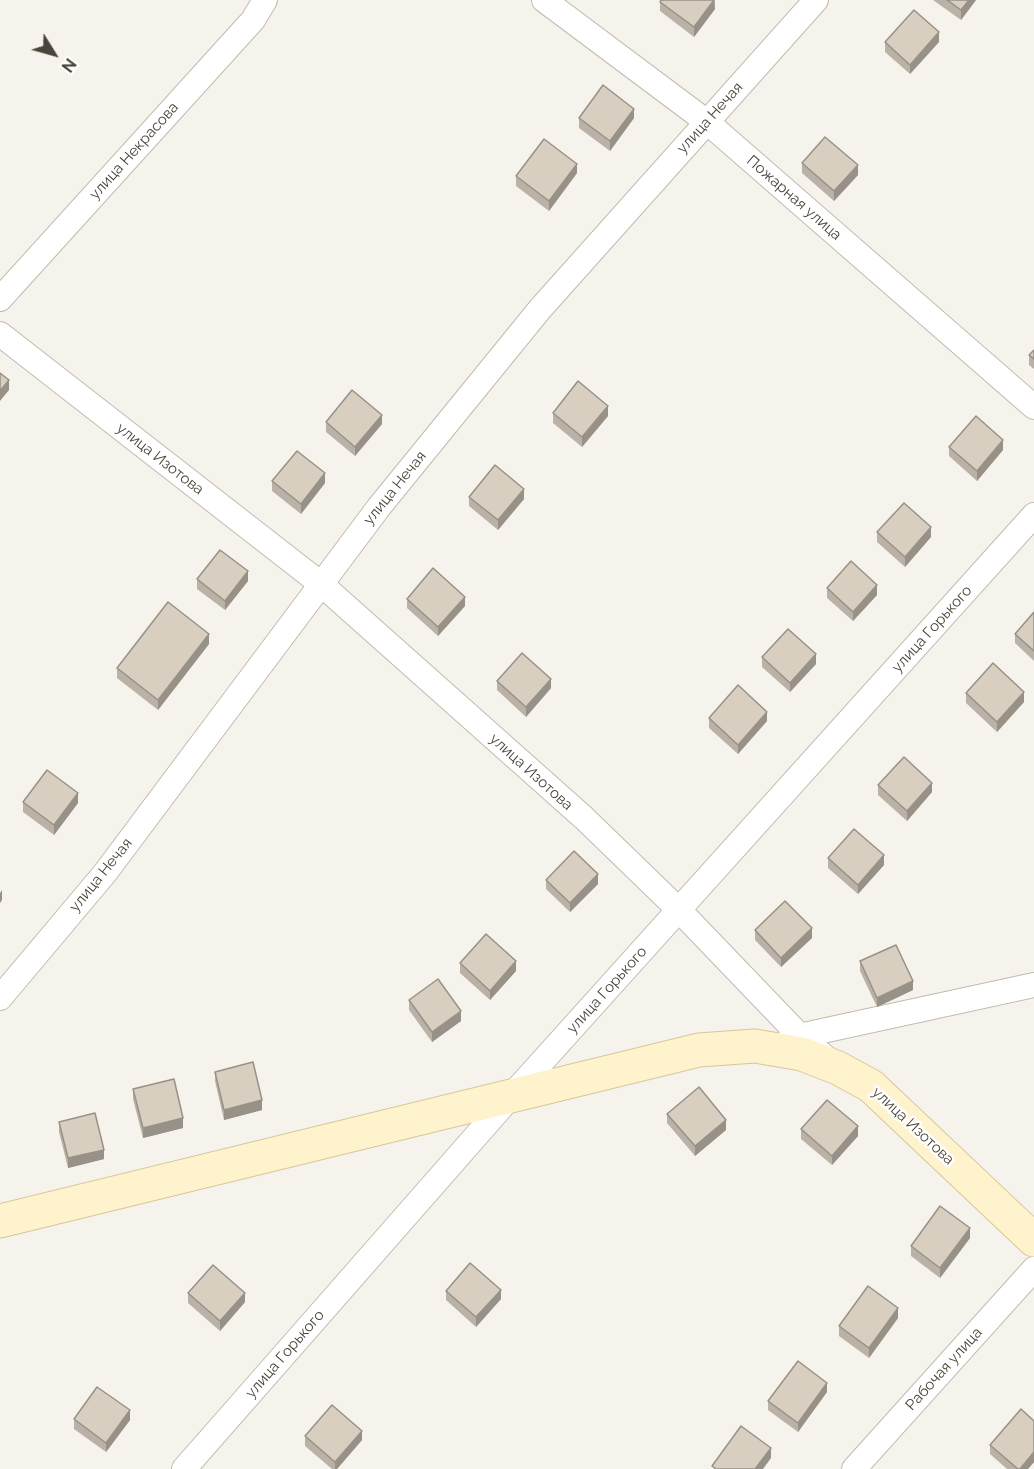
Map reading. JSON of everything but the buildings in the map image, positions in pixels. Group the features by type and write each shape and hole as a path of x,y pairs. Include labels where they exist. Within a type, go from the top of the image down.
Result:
{"main road":[{"path":"0,1221 699,1050 755,1046 802,1054 838,1068"},
{"name":"улица Изотова","path":"838,1068 871,1086 1034,1240"}],"street":[{"name":"улица Некрасова","path":"0,299 253,20 265,0"},
{"name":"Пожарная улица","path":"544,0 707,122 1034,407"},
{"name":"улица Нечая","path":"0,998 105,873 379,507 540,309 816,0"},
{"name":"улица Изотова","path":"0,334 321,584 584,818 679,910 800,1036 838,1068"},
{"name":"улица Горького","path":"184,1469 512,1095 1034,515"},
{"path":"755,1046 1034,985"},
{"name":"Рабочая улица","path":"854,1469 1034,1269"}]}
